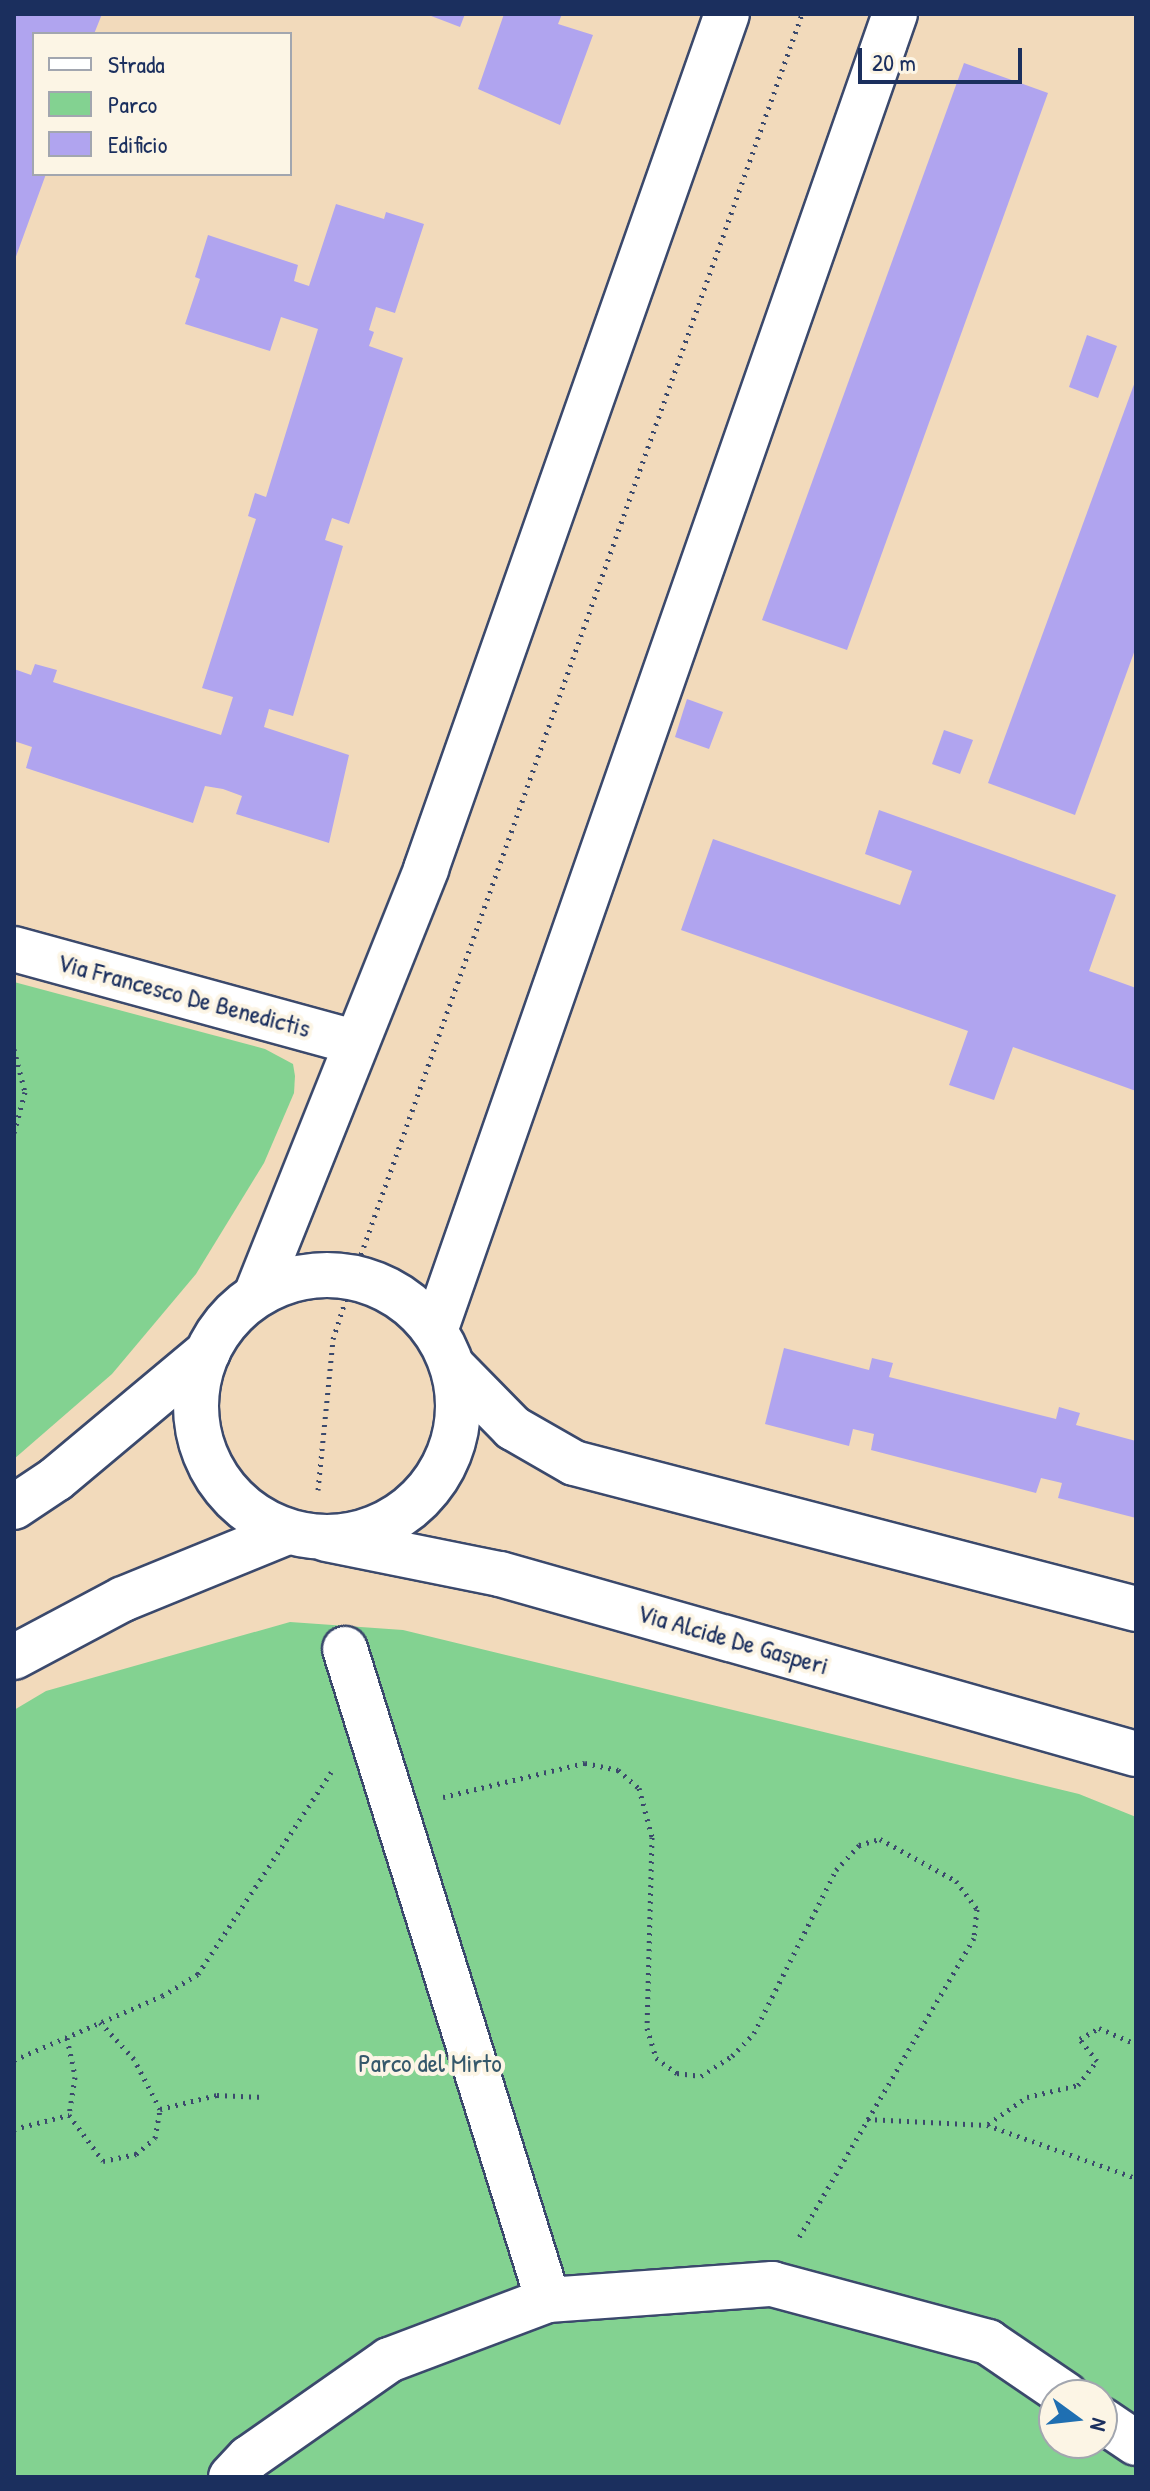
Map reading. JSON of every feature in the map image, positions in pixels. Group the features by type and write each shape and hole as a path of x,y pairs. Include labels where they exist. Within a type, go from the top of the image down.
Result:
{"street":[{"path":"256,1295 354,1042 426,869 727,14"},
{"path":"14,1657 123,1599 308,1536 366,1533 403,1515 432,1486 452,1449 459,1409 444,1349 895,14"},
{"name":"Via Francesco De Benedictis","path":"14,949 354,1042"},
{"path":"14,1507 56,1479 208,1352 220,1328 256,1295 287,1280 328,1274 353,1277 407,1301 513,1428 574,1463 1136,1609"},
{"name":"Via Alcide De Gasperi","path":"208,1352 195,1406 201,1447 219,1484 249,1514 308,1536 500,1574 1136,1754"},
{"path":"345,1649 548,2300"},
{"path":"231,2477 249,2458 389,2360 548,2300 772,2284 988,2342 1042,2379"},
{"path":"1118,2431 1136,2443"}],"path":[{"path":"308,1536 333,1339 353,1277 802,14"},
{"path":"14,1049 25,1092 14,1133"},
{"path":"14,2060 198,1974 314,1793 368,1725"},
{"path":"395,1809 585,1763 618,1770 639,1788 652,1837 647,2028 656,2058 677,2073 701,2076 732,2056 754,2033 836,1870 859,1845 880,1839 956,1881 977,1909 974,1938 772,2284"},
{"path":"67,2037 75,2077 69,2115 103,2161 136,2154 155,2138 160,2109 134,2059 100,2022"},
{"path":"987,2125 1027,2097 1078,2085 1097,2061 1080,2039 1099,2028 1136,2044"},
{"path":"160,2109 217,2095 263,2097"},
{"path":"14,2129 69,2115"},
{"path":"867,2119 987,2125 1136,2178"}],"green space":[{"path":"14,982 265,1049 293,1064 295,1076 294,1093 264,1163 196,1274 112,1374 14,1459"},
{"name":"Parco del Mirto","path":"290,1622 403,1630 1079,1794 1136,1817 1136,2477 14,2477 14,1710 46,1691"}],"building":[{"path":"14,14 102,14 95,32 32,32 32,176 45,176 14,262"},
{"path":"426,14 465,14 460,27"},
{"path":"504,14 562,14 558,24 593,35 560,125 478,89"},
{"path":"964,63 1048,93 847,650 762,620"},
{"path":"336,204 384,219 386,212 424,224 395,313 376,307 369,330 374,332 369,346 403,358 349,524 332,518 325,540 343,546 293,716 269,709 264,727 349,755 329,843 236,814 242,796 223,789 205,786 193,823 26,768 32,747 14,741 14,669 31,675 35,664 57,670 53,682 221,735 233,697 202,688 256,519 248,516 255,493 266,497 318,329 281,317 270,351 185,324 200,279 195,277 208,235 298,265 294,281 309,286"},
{"path":"1087,335 1117,346 1098,398 1069,387"},
{"path":"1136,379 1136,647 1075,815 988,783"},
{"path":"687,699 723,712 709,749 675,737"},
{"path":"944,730 973,740 960,774 932,764"},
{"path":"879,810 1116,895 1089,971 1136,988 1136,1091 1013,1047 994,1100 949,1085 968,1031 681,930 713,839 900,905 912,871 865,854"},
{"path":"784,1348 869,1370 872,1358 893,1363 889,1377 1056,1419 1059,1407 1080,1413 1076,1425 1136,1441 1136,1518 1058,1498 1062,1483 1041,1478 1036,1493 871,1450 874,1434 853,1429 849,1446 765,1424"}]}
